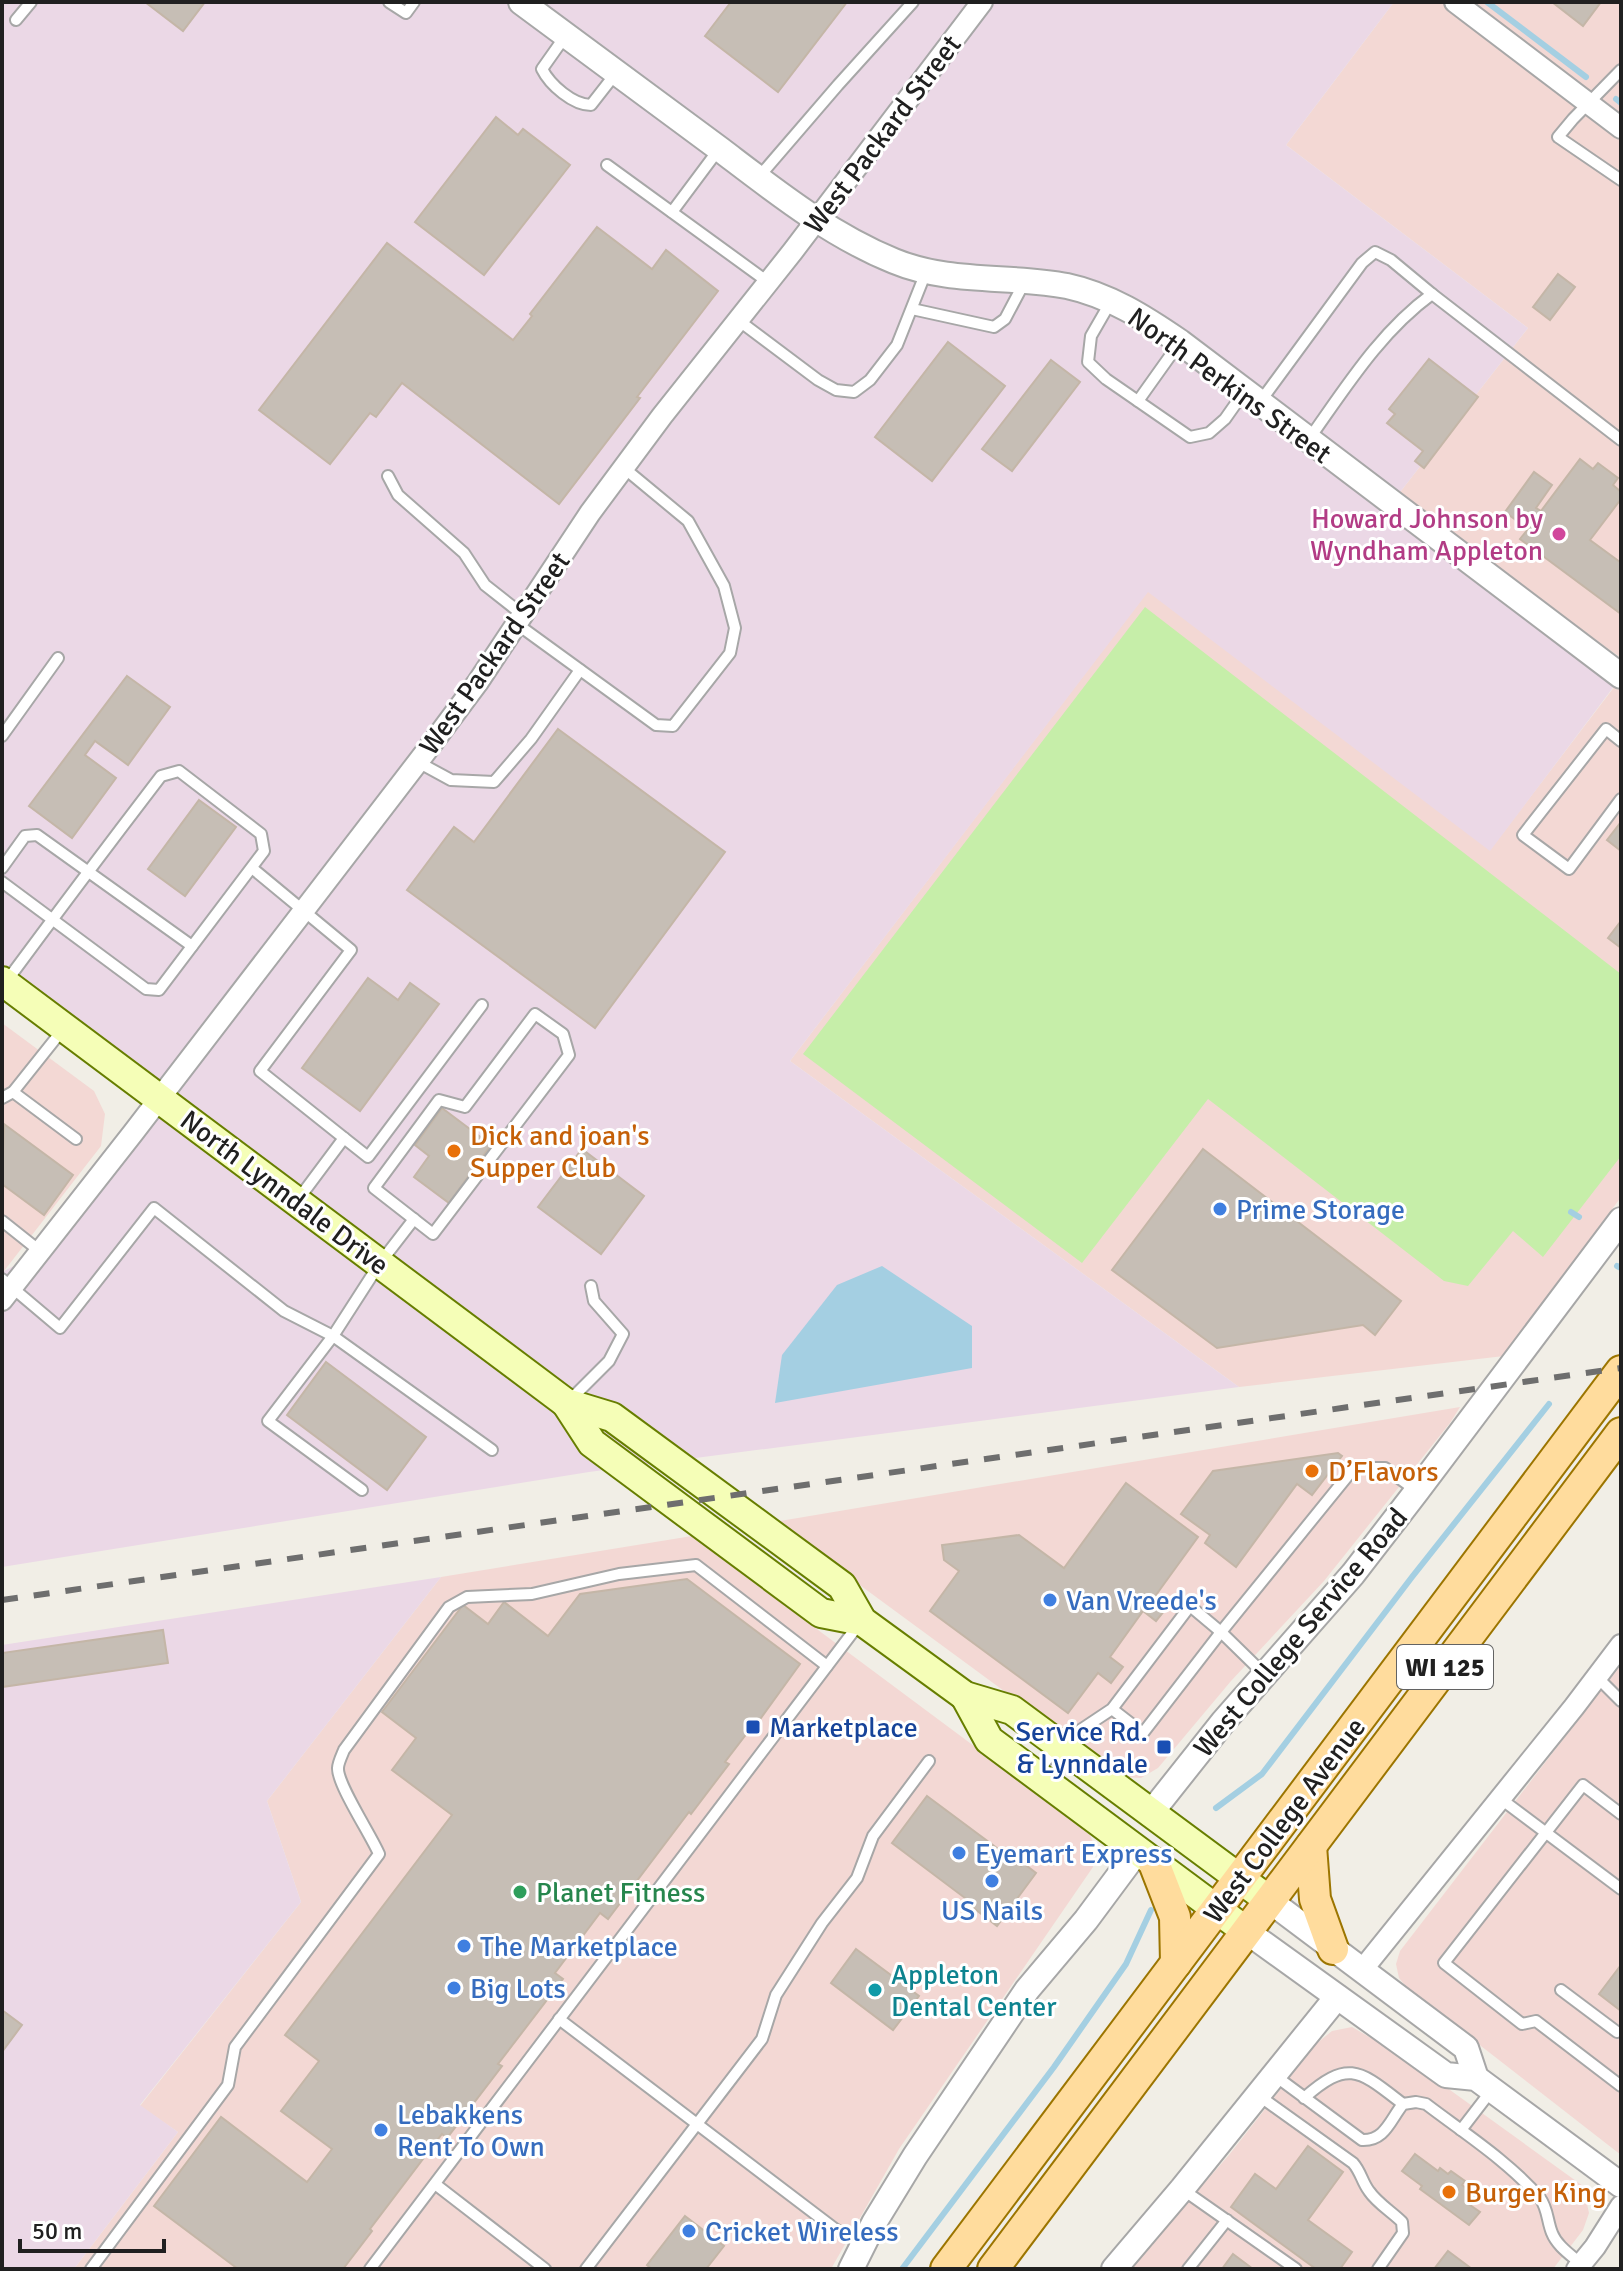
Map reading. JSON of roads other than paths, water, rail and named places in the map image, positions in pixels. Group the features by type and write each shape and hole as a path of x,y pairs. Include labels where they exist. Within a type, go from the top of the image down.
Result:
{"main road":[{"name":"North Lynndale Drive","path":"3,982 566,1403 612,1417 735,1506 842,1586 862,1621 965,1696 1012,1710 1270,1901"},
{"name":"West College Avenue","path":"946,2269 1621,1371"},
{"name":"West College Avenue","path":"993,2269 1621,1433"},
{"name":"North Lynndale Drive","path":"965,1696 989,1740 1246,1931"},
{"path":"1311,1846 1315,1899 1333,1949"},
{"path":"1146,1857 1175,1917 1176,1963"}],"street":[{"name":"North Perkins Street","path":"521,2 758,178 816,219 876,254 926,272 1066,286 1093,293 1149,321 1621,676"},
{"name":"West Packard Street","path":"5,1289 41,1252 478,682 590,513 982,2"},
{"path":"1455,2 1621,128"},
{"name":"West College Service Road","path":"1150,1814 1223,1722 1353,1574 1621,1220"},
{"path":"1362,1970 1621,1645"},
{"path":"851,2269 915,2156 1027,1990 1086,1920 1146,1857"},
{"path":"1270,1901 1466,2048 1484,2084"},
{"path":"1246,1931 1446,2075 1484,2084 1621,2185"},
{"path":"1114,2269 1337,1997"},
{"path":"1579,2266 1621,2206"}],"lane":[{"path":"16,20 31,2"},
{"path":"389,2 406,13 414,2"},
{"path":"758,178 913,2"},
{"path":"566,35 542,69 548,81 582,105 591,105 616,73"},
{"path":"1621,70 1558,137 1621,180"},
{"path":"672,212 719,149"},
{"path":"607,165 768,282"},
{"path":"1111,301 1091,336 1088,362 1106,379 1190,437 1209,433 1252,397 1362,263 1375,252 1391,260 1621,440"},
{"path":"738,320 818,380 836,390 854,392 870,380 897,345 926,272"},
{"path":"912,309 994,327 1005,319 1025,281"},
{"path":"1308,440 1368,356 1409,311 1432,294"},
{"path":"1138,401 1180,342"},
{"path":"388,476 398,495 464,553 485,585 520,620 580,670 656,725 673,726 730,653 735,628 724,586 688,521 624,468"},
{"path":"2,736 58,658"},
{"path":"417,762 451,780 494,782 531,739 580,670"},
{"path":"1621,741 1606,729 1523,835 1569,869 1621,799"},
{"path":"2,882 52,921 146,989 159,990 264,851 261,834 179,771 161,776 52,921 3,982"},
{"path":"2,868 25,836 37,835 192,946"},
{"path":"252,868 351,950 260,1071 368,1157 482,1005"},
{"path":"535,1014 563,1034 569,1055 433,1234 414,1219 374,1188 439,1100 465,1107 535,1014"},
{"path":"64,1027 7,1095 76,1139"},
{"path":"297,1201 344,1138"},
{"path":"5,1289 60,1328 154,1208 284,1311 333,1336 492,1450"},
{"path":"362,1490 268,1421 333,1336 380,1263 414,1219"},
{"path":"2,1221 41,1252"},
{"path":"566,1403 609,1361 623,1334 594,1301 591,1286"},
{"path":"1112,1709 1143,1733 1354,1468 1385,1468 1417,1491"},
{"path":"91,2269 228,2085 235,2047 379,1854 337,1769 344,1750 449,1607 467,1597 532,1594 619,1574 696,1565 827,1666"},
{"path":"1035,1775 1058,1745 1112,1709 1190,1606 1264,1674"},
{"path":"370,2269 862,1621"},
{"path":"1597,1677 1621,1701"},
{"path":"586,2269 762,2039 776,1995 822,1923 857,1878 873,1836 929,1761"},
{"path":"1621,1814 1583,1785 1444,1963 1522,2024 1536,2021 1621,2086"},
{"path":"1501,1799 1621,1889"},
{"path":"1561,1990 1617,2032"},
{"path":"559,2019 835,2229 863,2245"},
{"path":"1304,2098 1341,2073 1370,2078 1403,2104"},
{"path":"1274,2075 1362,2140 1374,2141 1381,2136 1403,2104 1426,2104 1505,2165 1541,2200 1549,2215 1552,2233 1579,2266"},
{"path":"1461,2130 1484,2084"},
{"path":"1258,2095 1353,2163 1371,2195 1402,2222 1403,2233 1378,2269"},
{"path":"435,2184 545,2269"},
{"path":"1182,2189 1296,2269"},
{"path":"1188,2269 1227,2220"}],"water":[{"path":"882,1266 972,1326 972,1368 775,1403 782,1355 837,1285"}],"waterway":[{"path":"1487,2 1586,77"},
{"path":"1616,99 1621,103"},
{"path":"1571,1212 1579,1217"},
{"path":"1617,1266 1621,1268"},
{"path":"1216,1808 1262,1774 1549,1404"},
{"path":"902,2269 1054,2067 1126,1964 1151,1910"}],"railway":[{"path":"2,1600 1621,1368"}],"place":[{"name":"Howard Johnson by Wyndham Appleton","path":"1559,534"},
{"name":"Dick and joan's Supper Club","path":"454,1151"},
{"name":"Prime Storage","path":"1220,1209"},
{"name":"D’Flavors","path":"1312,1471"},
{"name":"Van Vreede's","path":"1050,1600"},
{"name":"Marketplace","path":"753,1727"},
{"name":"Service Rd. & Lynndale","path":"1164,1747"},
{"name":"Eyemart Express","path":"959,1853"},
{"name":"US Nails","path":"992,1881"},
{"name":"Planet Fitness","path":"520,1892"},
{"name":"The Marketplace","path":"464,1946"},
{"name":"Big Lots","path":"454,1988"},
{"name":"Appleton Dental Center","path":"875,1990"},
{"name":"Lebakkens Rent To Own","path":"381,2130"},
{"name":"Burger King","path":"1449,2192"},
{"name":"Cricket Wireless","path":"689,2231"}]}
